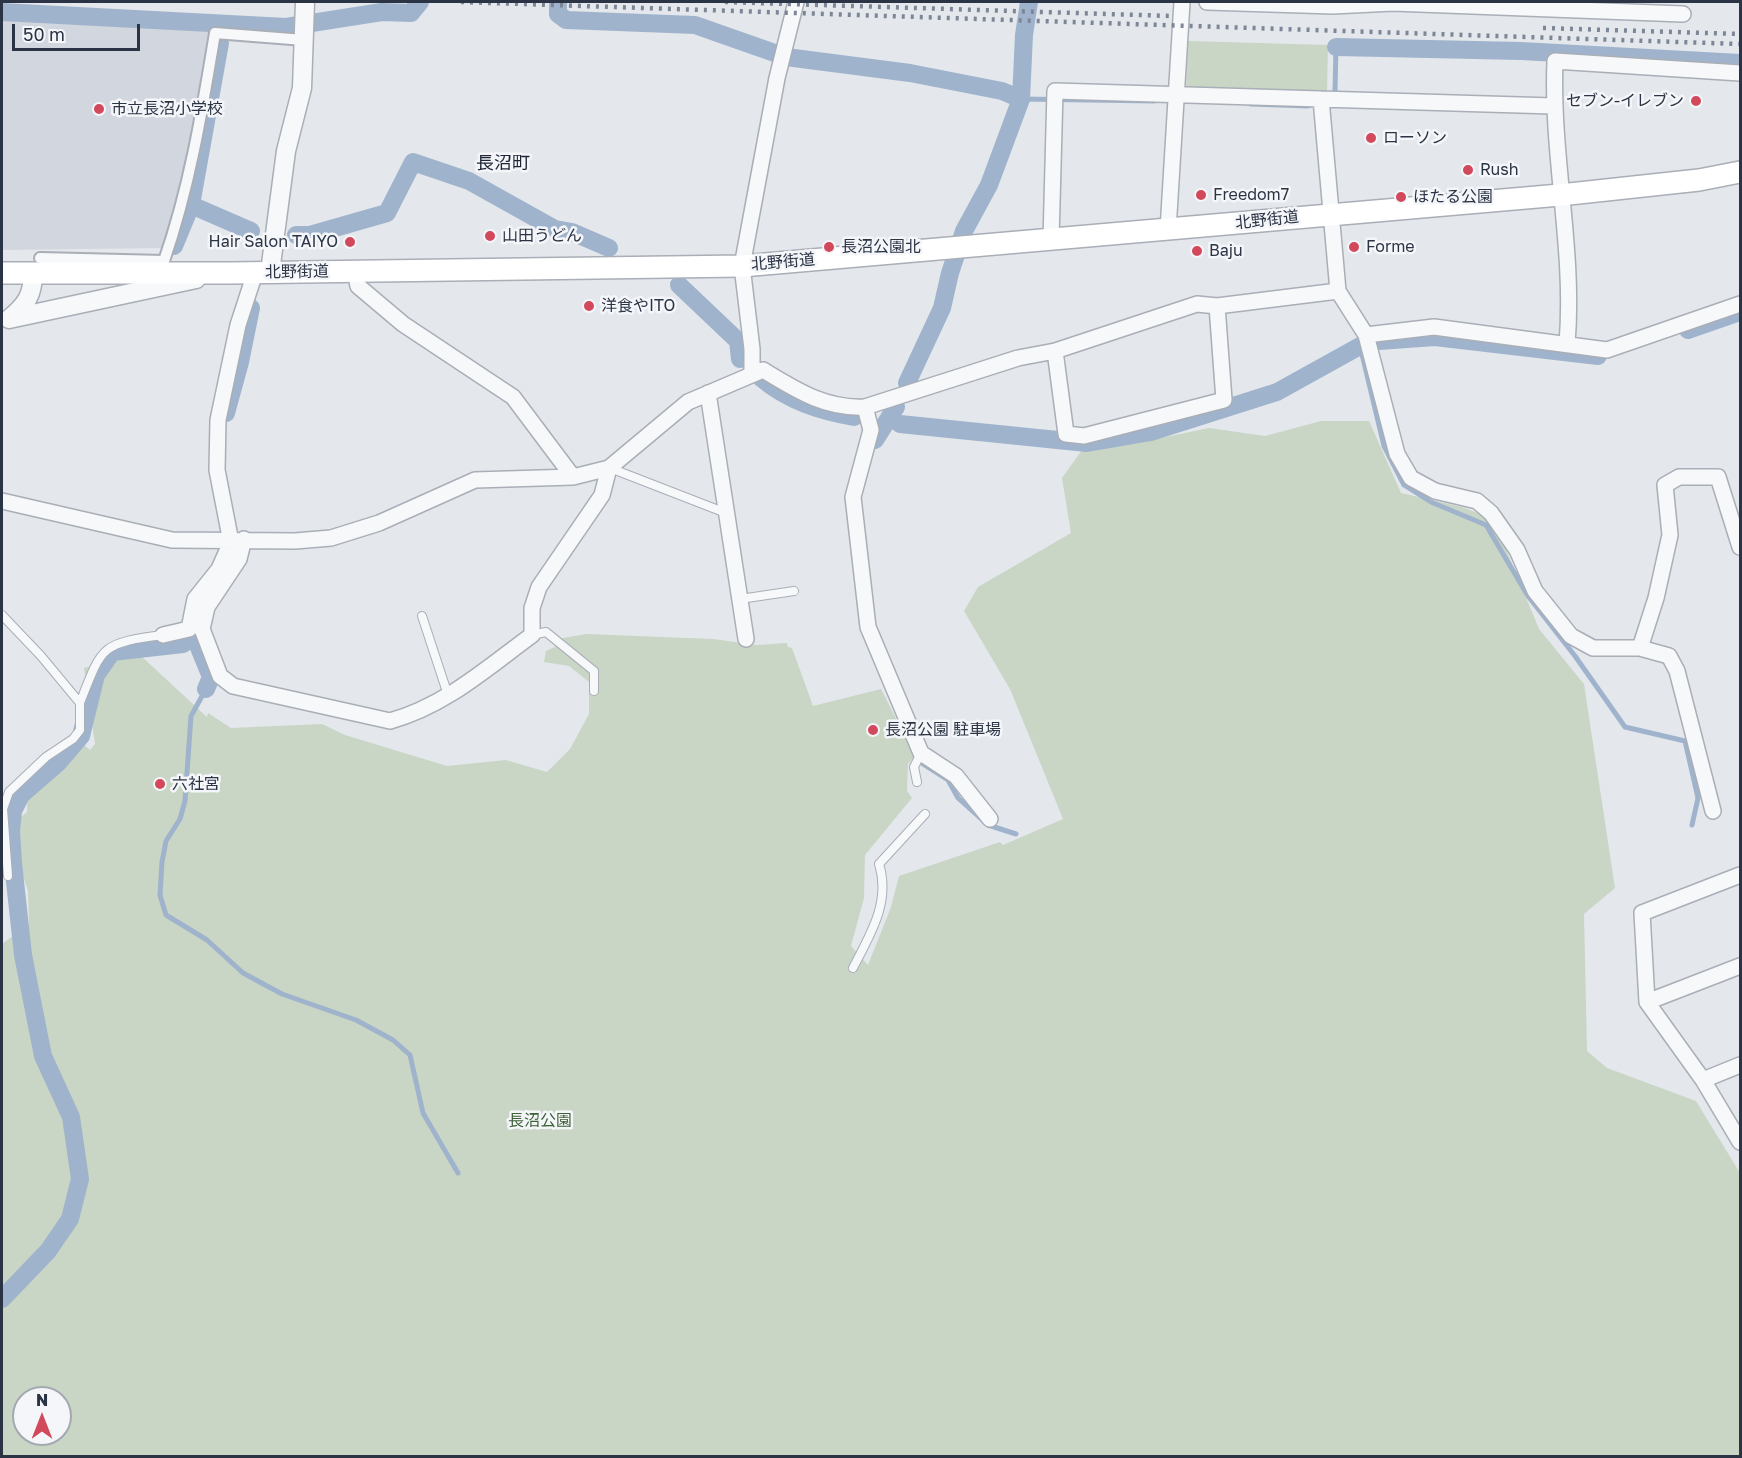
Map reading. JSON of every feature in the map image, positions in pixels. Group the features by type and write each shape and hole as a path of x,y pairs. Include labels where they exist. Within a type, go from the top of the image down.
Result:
{"main road":[{"name":"北野街道","path":"2,273 36,265 231,273 742,266 1560,195 1699,180 1740,172"}],"street":[{"path":"304,2 302,88 286,152 262,273 238,325 218,420 218,470 237,540 239,559 207,607 202,629 220,676 233,686 390,721 409,716 449,697 532,634 532,608 539,587 602,495 609,468"},
{"path":"752,372 752,349 742,266 777,78 796,2"},
{"path":"1168,230 1182,2"},
{"path":"1207,2 1333,6 1393,2 1603,6 1683,14"},
{"path":"5,320 24,306 33,292 36,265 164,261 182,209 190,175 215,33 304,40"},
{"path":"1567,344 1570,304 1553,106 1555,61 1740,73"},
{"path":"1051,240 1055,91 1553,106"},
{"path":"1321,99 1338,291 1366,335 1397,454 1411,478 1435,491 1477,501 1491,513 1517,550 1535,591 1571,636 1593,648 1640,648 1669,656 1677,671 1713,811"},
{"path":"355,271 358,286 403,324 513,397 573,477"},
{"path":"5,320 133,291 231,273"},
{"path":"2,501 172,540 296,541 331,538 379,523 475,480 573,477 609,468 688,402 752,372 763,370 802,394 820,401 849,408 865,407 1018,358 1055,351 1197,304 1217,306 1338,291"},
{"path":"1366,335 1434,327 1607,350 1740,304"},
{"path":"1055,351 1066,434 1084,436 1224,400 1217,306"},
{"path":"708,393 746,639"},
{"path":"865,407 871,430 853,497 868,627 897,703 921,753 956,776 990,819"},
{"path":"1640,648 1661,578 1670,535 1665,485 1679,477 1718,477 1740,540"},
{"path":"163,635 189,629 195,599 219,569 237,540"},
{"path":"1740,875 1642,913 1647,1002 1703,1080 1740,1142"},
{"path":"1647,1002 1740,966"},
{"path":"1703,1080 1740,1065"}],"lane":[{"path":"609,468 726,513"},
{"path":"740,599 794,591"},
{"path":"2,615 41,656 80,703"},
{"path":"422,616 449,697"},
{"path":"532,634 546,632 594,671 594,691"},
{"path":"8,876 3,809 9,792 46,757 72,739 80,730 80,703 94,666 110,646 128,640 163,635"},
{"path":"917,782 914,767 921,753"},
{"path":"853,968 875,926 885,894 879,864 925,814"}],"shaded area":[{"name":"市立長沼小学校","path":"2,20 211,26 181,193 162,248 2,250"}],"green space":[{"path":"1188,41 1328,45 1327,91 1186,87"},
{"name":"長沼公園","path":"1321,421 1369,421 1401,493 1462,507 1483,515 1503,542 1539,629 1584,684 1615,888 1584,914 1587,1051 1607,1068 1696,1101 1740,1173 1740,1456 2,1456 2,944 29,924 28,891 8,828 27,812 27,801 84,745 90,750 95,744 84,668 140,655 207,717 208,713 231,728 322,724 345,735 447,766 506,760 547,772 570,749 589,714 589,682 569,666 544,662 546,651 563,643 557,639 587,634 713,639 757,645 787,643 788,647 792,648 813,706 881,689 915,756 908,764 907,791 912,798 865,855 864,898 851,946 868,965 891,907 899,876 1000,842 1003,845 1063,819 1010,689 964,611 978,587 1071,533 1062,478 1082,450 1151,440 1209,428 1265,436"}],"waterway":[{"path":"2,12 286,27 382,12 411,13 420,2"},
{"path":"558,2 558,14 566,20 695,25 786,57 910,73 1002,91 1021,99"},
{"path":"907,383 942,308 950,273 964,231 989,185 1021,99 1024,35 1029,2"},
{"path":"174,246 191,205 220,43"},
{"path":"1329,95 1335,92 1336,47"},
{"path":"1336,47 1521,51 1740,63"},
{"path":"1021,99 1155,101"},
{"path":"1251,104 1308,106 1313,104"},
{"path":"296,235 310,235 387,213 413,162 469,181 555,229 572,232 609,248"},
{"path":"191,205 251,231"},
{"path":"679,285 738,341 740,359"},
{"path":"226,413 240,362 251,308"},
{"path":"1688,330 1740,312"},
{"path":"1379,341 1435,337 1598,356"},
{"path":"1360,346 1384,446 1404,485 1431,502 1486,525 1528,596 1575,656 1625,727 1685,741 1698,798 1692,825"},
{"path":"900,424 1087,443 1151,432 1277,392 1360,346"},
{"path":"761,378 793,399 829,412 854,417"},
{"path":"875,440 896,407"},
{"path":"195,624 194,635 211,677 206,689"},
{"path":"2,1299 48,1251 70,1219 80,1179 71,1117 43,1056 23,955 13,863 11,831 13,811 21,795 58,763 81,736 96,675 112,652 183,644 194,635"},
{"path":"206,689 191,716 185,801 180,819 166,841 162,862 160,895 166,915 207,940 243,973 282,994 356,1020 393,1040 410,1055 423,1113 458,1173"},
{"path":"923,764 948,780 958,798 988,825 1016,834"}],"railway":[{"path":"461,2 1740,44"},
{"path":"725,2 1171,16"},
{"path":"1543,28 1740,34"}],"place":[{"name":"セブン-イレブン","path":"1696,101"},
{"name":"市立長沼小学校","path":"99,109"},
{"name":"ローソン","path":"1371,138"},
{"name":"Rush","path":"1468,170"},
{"name":"Freedom7","path":"1201,195"},
{"name":"ほたる公園","path":"1401,197"},
{"name":"山田うどん","path":"490,236"},
{"name":"Hair Salon TAIYO","path":"350,242"},
{"name":"長沼公園北","path":"829,247"},
{"name":"Forme","path":"1354,247"},
{"name":"Baju","path":"1197,251"},
{"name":"洋食やITO","path":"589,306"},
{"name":"長沼公園 駐車場","path":"873,730"},
{"name":"六社宮","path":"160,784"}],"district":[{"name":"長沼町","path":"503,163"}]}
